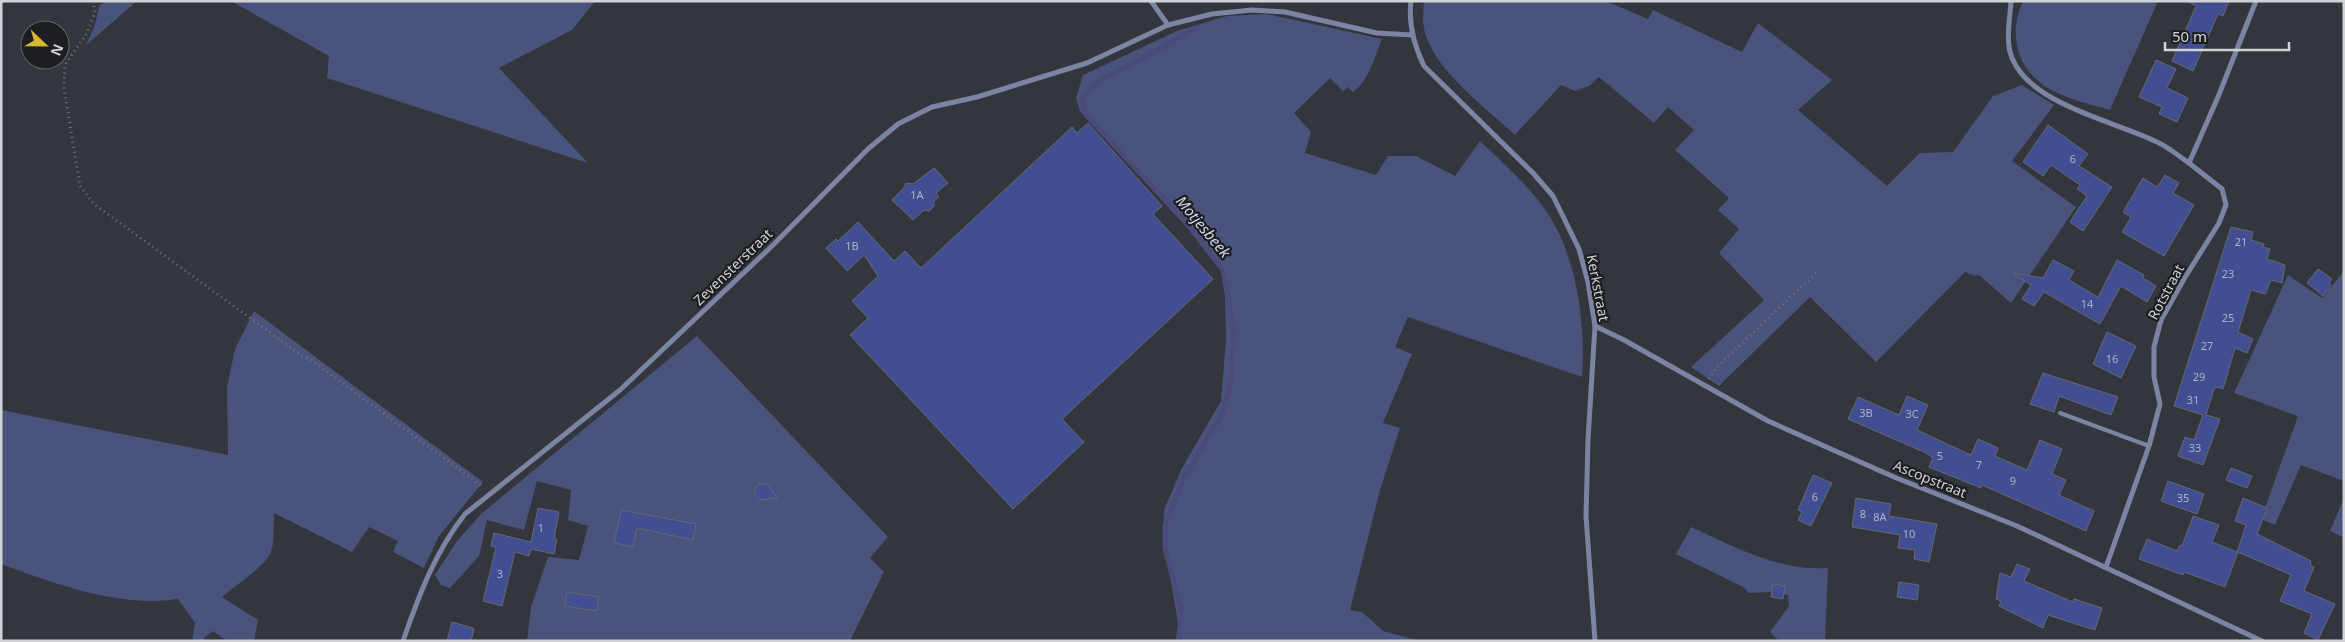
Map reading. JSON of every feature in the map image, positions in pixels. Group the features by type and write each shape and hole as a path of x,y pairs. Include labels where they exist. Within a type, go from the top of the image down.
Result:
{"street":[{"path":"1151,1 1168,25"},
{"name":"Kerkstraat","path":"1412,1 1410,13 1412,35 1424,66 1533,172 1553,196 1579,249 1588,282 1595,326 1588,440 1586,516 1594,641"},
{"name":"Rotstraat","path":"2011,1 2008,36 2012,58 2029,82 2046,95 2071,107 2158,142 2222,189 2226,204 2220,223 2184,279 2162,320 2154,354 2154,377 2160,404 2149,446 2106,567"},
{"path":"2189,163 2218,97 2256,1"},
{"name":"Zevensterstraat","path":"403,641 420,591 450,533 466,514 620,390 765,252 868,149 898,124 932,107 977,97 1087,63 1168,25 1212,14 1252,10 1284,12 1377,33 1412,35"},
{"name":"Ascopstraat","path":"1595,326 1624,340 1768,421 1894,477 2017,526 2262,641"}],"lane":[{"path":"2060,414 2149,446"}],"path":[{"path":"93,1 95,12 87,33 65,65 64,88 80,186 94,204 302,356 310,359 492,494"},
{"path":"1704,386 1716,368 1818,270"}],"shaded area":[{"path":"106,1 137,1 86,45 95,25 99,6"},
{"path":"231,1 595,1 572,30 499,68 588,163 327,78 329,56"},
{"path":"1424,1 1606,1 1648,19 1653,10 1742,52 1758,23 1832,80 1798,110 1887,186 1920,153 1953,152 1993,96 2022,85 2054,105 2012,161 2076,207 2011,303 1979,275 1975,276 1965,272 1876,362 1810,297 1719,386 1691,367 1764,300 1719,253 1739,229 1718,210 1729,198 1675,150 1694,130 1668,107 1654,123 1599,77 1589,86 1575,91 1561,85 1515,135 1464,90 1441,64 1426,36 1423,19"},
{"path":"2023,1 2158,1 2110,110 2055,92 2032,76 2019,54 2016,41 2018,15"},
{"path":"1266,14 1382,39 1368,75 1359,87 1353,92 1348,87 1343,91 1330,78 1294,113 1311,132 1305,153 1376,175 1388,156 1416,156 1455,176 1480,141 1518,177 1543,206 1559,234 1573,273 1581,316 1582,377 1408,317 1395,347 1412,354 1383,423 1400,428 1380,490 1350,610 1362,612 1383,631 1420,641 1181,641 1163,535 1164,510 1182,468 1221,401 1226,339 1225,296 1222,272 1199,240 1080,111 1076,98 1083,75 1177,31 1227,16"},
{"path":"2344,271 2344,481 2301,465 2275,525 2261,519 2298,416 2234,393 2288,275 2322,298"},
{"path":"254,311 483,482 439,536 424,568 393,552 398,541 369,527 352,552 274,513 273,543 268,558 222,597 258,620 254,641 227,641 213,631 204,638 204,641 192,641 195,623 178,599 156,601 111,597 66,586 1,564 1,410 228,455 227,387 235,349"},
{"path":"697,336 888,537 870,558 884,572 850,641 527,641 531,607 548,557 579,560 588,526 568,520 571,490 537,481 524,530 487,520 479,556 450,588 441,585 435,575 457,541 482,513"},
{"path":"2344,498 2344,534 2343,537 2330,531"},
{"path":"1691,527 1740,550 1774,562 1810,568 1828,568 1825,641 1779,641 1770,632 1789,606 1788,595 1770,592 1749,593 1743,587 1676,554"}],"building":[{"path":"2187,1 2229,1 2223,16 2218,14 2193,71 2172,61 2196,6"},
{"path":"2156,60 2176,69 2167,88 2188,98 2177,122 2159,114 2162,107 2139,97"},
{"path":"1088,123 1162,206 1153,214 1213,279 1062,419 1084,442 1013,509 850,335 868,318 852,301 878,276 864,255 847,271 826,248 836,239 838,241 858,222 894,261 905,251 921,268 1072,127 1077,133"},
{"path":"2048,125 2088,154 2079,166 2112,187 2083,231 2070,222 2087,196 2077,189 2080,185 2051,165 2043,176 2023,162"},
{"path":"934,168 948,183 936,193 939,197 934,201 934,206 929,211 924,210 913,220 892,200 906,183 913,184"},
{"path":"2165,175 2179,183 2173,193 2194,205 2164,256 2122,232 2131,217 2123,212 2143,178 2157,187"},
{"path":"2231,227 2253,232 2251,240 2264,244 2263,247 2270,249 2267,259 2285,265 2282,283 2271,280 2265,294 2251,290 2238,332 2253,339 2247,353 2235,348 2223,389 2216,387 2214,389 2206,415 2220,419 2203,465 2178,456 2185,437 2194,440 2203,415 2174,406"},
{"path":"2053,260 2074,271 2069,280 2098,297 2117,260 2144,275 2143,278 2156,286 2147,302 2121,286 2100,324 2044,292 2034,306 2022,299 2031,285 2013,273 2043,278"},
{"path":"2318,269 2332,279 2329,283 2331,285 2323,296 2307,283"},
{"path":"2107,332 2136,346 2121,378 2093,364"},
{"path":"2043,373 2118,397 2111,415 2059,396 2054,412 2030,404"},
{"path":"1907,396 1928,405 1917,430 1971,455 1978,439 1998,448 1995,456 2027,470 2040,440 2062,449 2052,474 2066,480 2059,495 2094,511 2086,531 1982,485 1981,488 1929,467 1933,458 1926,453 1848,419 1858,397 1899,415"},
{"path":"2231,468 2252,476 2247,488 2226,480"},
{"path":"1813,475 1832,483 1811,526 1798,520 1802,512 1798,510"},
{"path":"2168,481 2204,494 2197,514 2161,501"},
{"path":"758,484 767,484 777,498 760,500 754,493"},
{"path":"1856,498 1891,504 1889,516 1937,524 1929,562 1914,559 1915,550 1898,548 1900,535 1852,527"},
{"path":"2243,498 2267,508 2257,534 2311,561 2310,565 2314,567 2304,591 2335,604 2318,640 2304,633 2312,614 2280,601 2291,575 2238,552 2225,587 2184,572 2183,575 2139,559 2147,539 2177,551 2180,545 2182,546 2193,516 2219,525 2212,542 2237,552 2246,525 2235,521"},
{"path":"538,508 559,512 554,539 557,539 554,554 531,549 529,556 515,552 502,606 483,601 496,547 491,546 494,533 531,542"},
{"path":"621,510 696,524 693,540 637,528 633,547 614,543"},
{"path":"2017,564 2030,569 2024,581 2073,602 2074,599 2102,608 2095,630 2048,615 2043,628 1999,606 2001,601 1996,599 2000,573 2011,577"},
{"path":"1899,582 1919,585 1917,600 1897,597"},
{"path":"1773,584 1785,586 1783,599 1771,597"},
{"path":"567,592 599,597 597,611 565,606"},
{"path":"452,622 473,628 471,641 447,641"}],"waterway":[{"name":"Motjesbeek","path":"1178,641 1182,613 1165,548 1165,526 1184,478 1223,412 1231,382 1234,330 1223,270 1188,225 1087,116 1082,99 1093,85 1199,27"}]}
